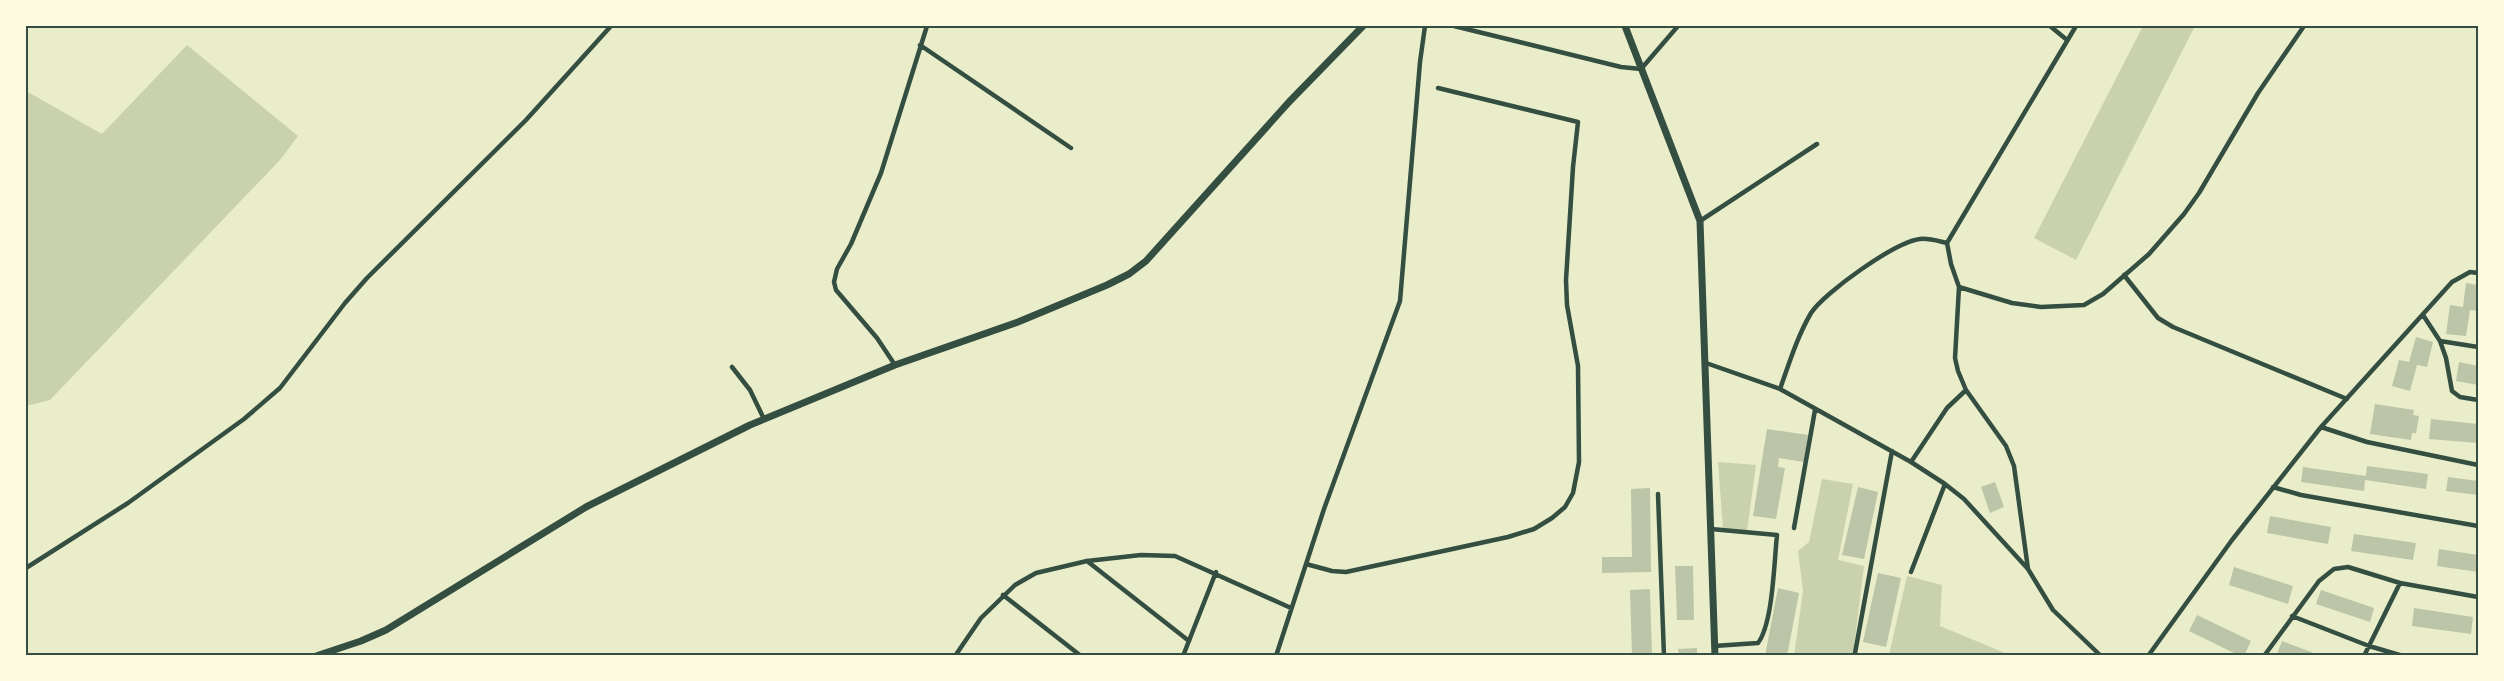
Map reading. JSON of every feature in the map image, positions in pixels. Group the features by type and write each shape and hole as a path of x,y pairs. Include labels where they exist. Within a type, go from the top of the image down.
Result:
{"main road":[{"path":"316,656 386,630 586,507 765,419 895,365 1018,322 1107,285 1146,261 1289,102 1363,26"},
{"path":"1625,26 1700,221 1715,656"}],"street":[{"path":"26,568 128,503 244,419 279,388 367,278 526,120 611,26"},
{"path":"895,365 877,338 836,290 834,282 837,269 851,244 881,173 927,26"},
{"path":"1276,656 1324,509 1400,301 1425,26"},
{"path":"1454,26 1621,67 1641,69 1678,26"},
{"path":"2050,26 2067,40"},
{"path":"2028,569 2014,466 2006,446 1966,390 1955,358 1959,287 1947,243 2076,26"},
{"path":"1959,287 2012,303 2041,307 2065,308 2084,305 2103,294 2149,254 2194,200 2258,93 2304,26"},
{"path":"920,45 1071,148"},
{"path":"1306,564 1346,572 1508,537 1534,529 1552,518 1565,507 1572,493 1579,462 1578,366 1567,305 1566,280 1578,122 1438,88"},
{"path":"1700,221 1817,144"},
{"path":"1780,389 1796,343 1811,314 1832,292 1881,258 1909,242 1932,240 1947,243"},
{"path":"2148,656 2273,487 2321,427 2452,282 2470,272 2478,273"},
{"path":"2124,275 2158,318 2173,327 2347,399"},
{"path":"2423,315 2440,341 2446,358 2452,391 2460,397 2478,400"},
{"path":"2440,341 2478,347"},
{"path":"1706,363 1780,389 1892,451 1945,484 1964,499 2028,569 2052,610 2101,655"},
{"path":"732,367 750,390 765,419"},
{"path":"1911,462 1947,408 1966,390"},
{"path":"1794,528 1815,410"},
{"path":"2321,427 2367,442 2478,465"},
{"path":"1856,653 1892,451"},
{"path":"1911,572 1945,484"},
{"path":"2273,487 2301,495 2478,526"},
{"path":"1658,494 1664,656"},
{"path":"1711,529 1777,536 1772,589 1764,635 1758,643 1714,646"},
{"path":"955,656 981,618 1003,595 1026,578 1036,573 1087,561 1141,555 1175,556 1216,572 1291,608"},
{"path":"1087,561 1189,641"},
{"path":"2264,656 2319,581 2334,569 2348,567 2400,582 2478,597"},
{"path":"1183,656 1216,572"},
{"path":"2364,656 2400,582"},
{"path":"1003,595 1081,656"},
{"path":"2292,616 2369,646 2403,656"}],"green space":[{"path":"2143,26 2195,26 2076,260 2034,238"},
{"path":"187,45 298,136 280,160 50,400 26,406 26,91 102,134"},
{"path":"1718,462 1756,465 1747,531 1723,529"},
{"path":"1822,479 1853,484 1838,560 1864,566 1853,655 1794,656 1803,591 1798,551 1809,542"},
{"path":"1907,576 1942,585 1940,626 2010,655 1889,655"}],"building":[{"path":"2466,283 2478,285 2478,311 2470,310 2466,336 2446,334 2450,305 2463,307"},
{"path":"2416,337 2433,342 2427,367 2417,365 2410,391 2392,386 2399,360 2409,362"},
{"path":"2459,362 2478,366 2478,385 2456,381"},
{"path":"2375,404 2414,410 2413,415 2419,416 2416,433 2412,433 2411,440 2370,434"},
{"path":"2431,419 2478,424 2478,443 2429,439"},
{"path":"1767,429 1808,435 1804,462 1779,458 1778,467 1785,468 1776,519 1753,516"},
{"path":"2367,466 2428,474 2426,489 2365,480 2364,491 2301,482 2303,467 2366,476"},
{"path":"2448,477 2478,481 2478,495 2446,491"},
{"path":"1995,482 2004,507 1990,513 1981,487"},
{"path":"1858,487 1878,492 1864,559 1842,555"},
{"path":"1650,488 1651,572 1602,573 1602,557 1632,557 1631,489"},
{"path":"2270,516 2331,527 2328,544 2267,533"},
{"path":"2354,534 2416,543 2413,560 2351,551"},
{"path":"2439,549 2478,555 2478,572 2437,566"},
{"path":"1675,566 1693,566 1694,620 1677,620"},
{"path":"2234,567 2293,586 2288,604 2229,585"},
{"path":"1878,573 1901,578 1886,647 1863,642"},
{"path":"1778,588 1799,593 1787,656 1765,656"},
{"path":"1650,589 1652,656 1632,656 1630,590"},
{"path":"2321,590 2374,608 2370,622 2316,604"},
{"path":"2414,608 2473,617 2471,634 2412,626"},
{"path":"2197,615 2251,641 2244,656 2189,631"},
{"path":"2282,641 2319,655 2319,656 2277,654"},
{"path":"1697,648 1697,656 1679,656 1678,649"}]}
